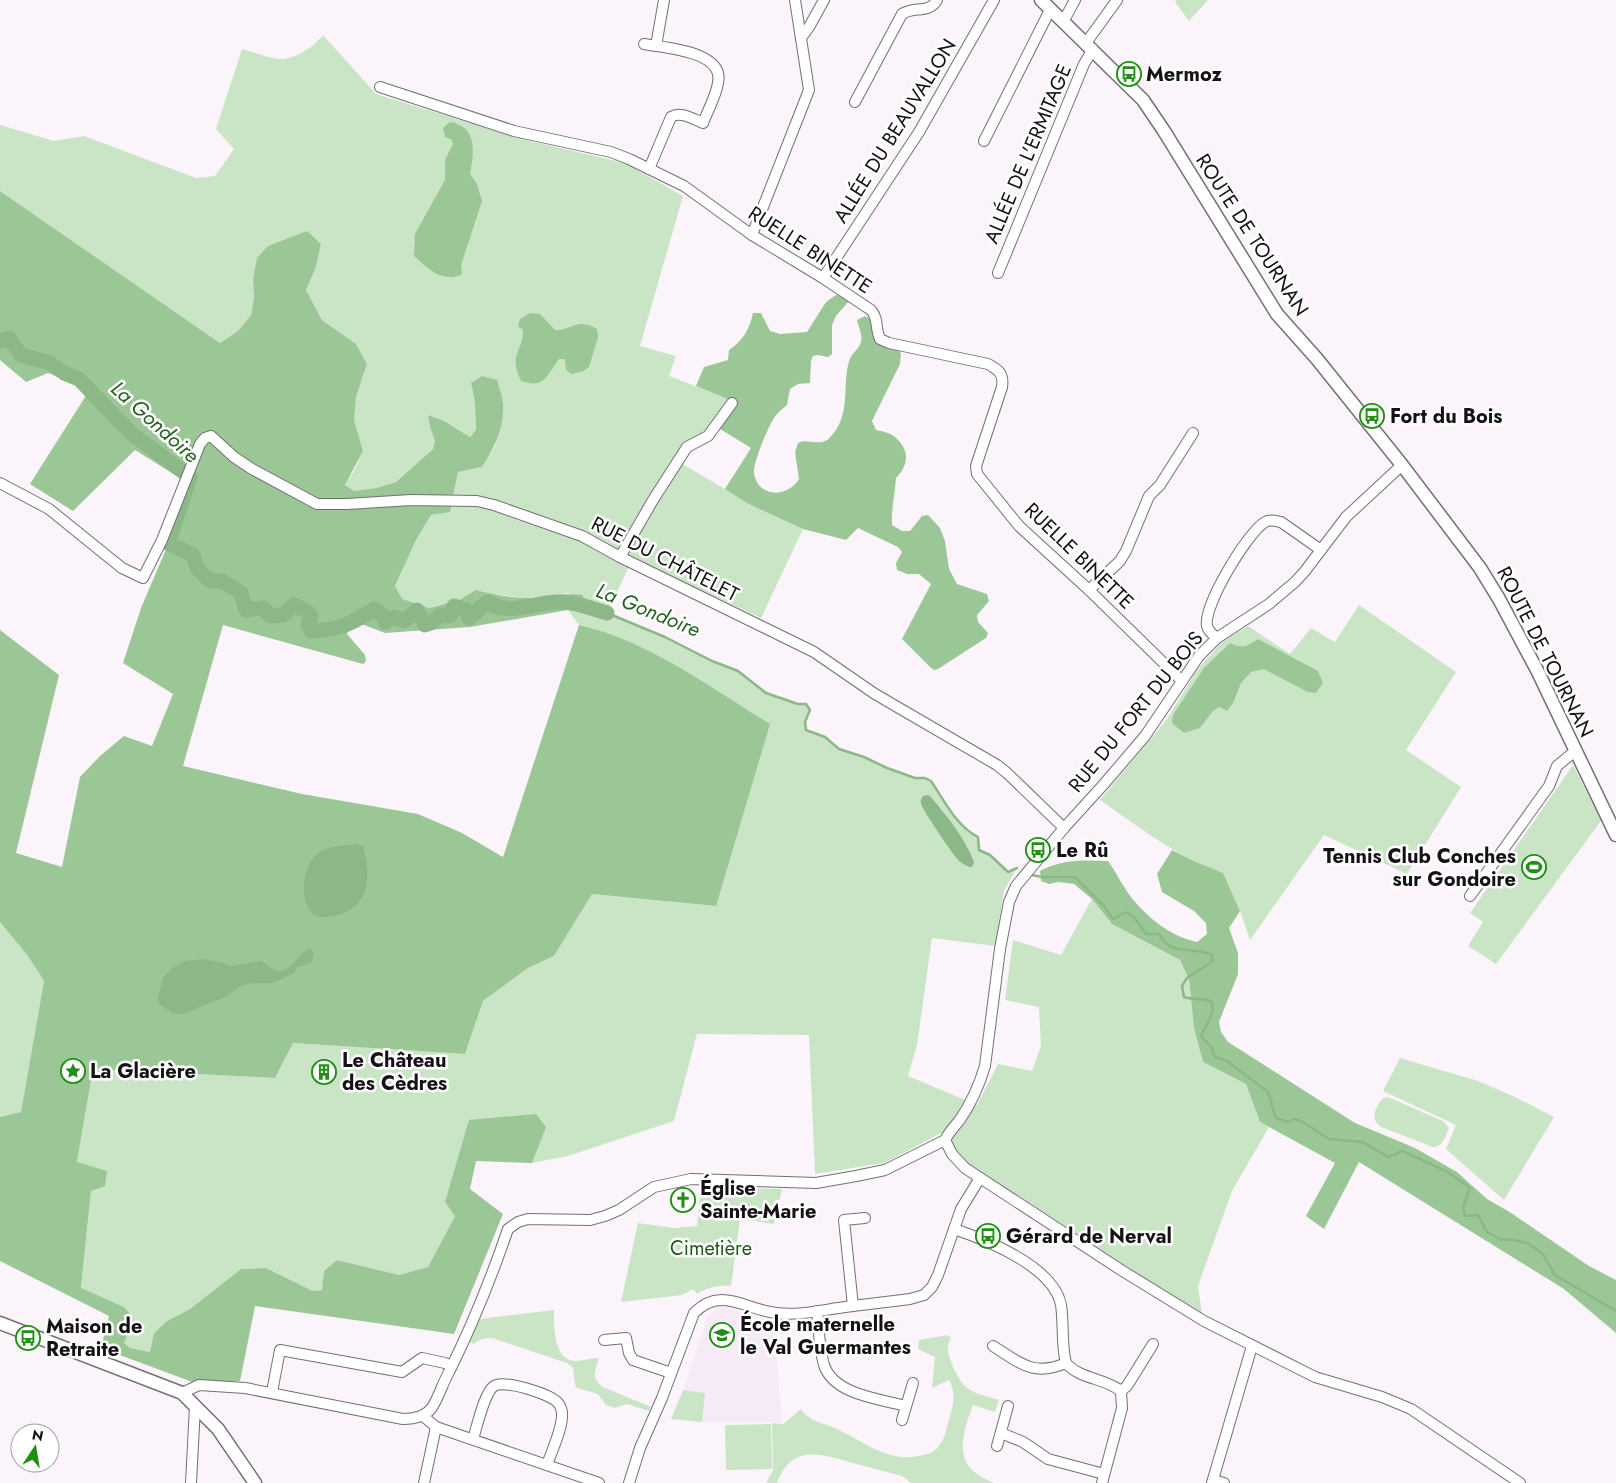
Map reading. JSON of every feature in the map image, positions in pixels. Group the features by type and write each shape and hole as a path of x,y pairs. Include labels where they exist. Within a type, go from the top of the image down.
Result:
{"main road":[{"name":"ROUTE DE TOURNAN","path":"1041,0 1143,100 1277,314 1328,373 1402,465 1480,568 1538,672 1616,835"},
{"path":"0,1323 182,1393 218,1429 255,1483"}],"street":[{"path":"656,46 664,0"},
{"path":"752,235 809,90 795,0"},
{"path":"801,38 810,27 824,0"},
{"path":"855,102 902,14 908,9 928,8 935,4 937,0"},
{"name":"ALLÉE DU BEAUVALLON","path":"823,278 919,132 994,0"},
{"path":"1063,22 1075,0"},
{"name":"ALLÉE DE L'ERMITAGE","path":"998,273 1090,46 1117,0"},
{"path":"984,141 1050,10"},
{"path":"644,44 698,54 709,60 717,71 719,81 703,123 681,114 671,117 649,169"},
{"name":"RUELLE BINETTE","path":"380,87 514,131 612,152 684,186 752,235 871,310 876,316 877,334 880,340 988,364 1000,371 1003,380 1002,387 976,466 977,474 1019,526 1089,590 1182,681"},
{"path":"620,557 687,447 708,436 732,404"},
{"path":"1089,590 1120,560 1126,551 1149,496 1160,485 1193,433"},
{"name":"RUE DU CHÂTELET","path":"0,482 48,509 122,568 143,578 162,540 200,444 205,438 211,436 234,457 252,469 317,504 411,500 477,501 571,532 814,652 875,694 997,765 1064,828"},
{"name":"RUE DU FORT DU BOIS","path":"423,1416 430,1409 452,1366 479,1306 508,1229 518,1222 528,1219 590,1220 619,1210 654,1187 691,1180 816,1183 856,1176 885,1170 945,1140 980,1085 985,1066 1000,949 1009,902 1016,886 1145,736 1199,656 1217,638 1283,593 1305,571 1346,517 1402,465"},
{"path":"1217,638 1208,628 1207,619 1222,581 1246,542 1266,522 1273,520 1280,522 1321,550"},
{"path":"1470,896 1549,786 1556,766 1575,751"},
{"path":"945,1140 952,1154 965,1168 1170,1301 1204,1321 1315,1377 1382,1397 1411,1409 1520,1483"},
{"path":"629,1483 640,1448 694,1313 705,1303 724,1299 777,1314 817,1311 924,1296 932,1287 938,1275 961,1209 980,1178"},
{"path":"853,1306 844,1220 865,1218"},
{"path":"954,1228 986,1239 1036,1269 1049,1281 1057,1293 1061,1304 1066,1363 1071,1369 1109,1383 1121,1392"},
{"path":"817,1311 823,1363 832,1380 848,1390 906,1406"},
{"path":"604,1340 626,1338 629,1353 633,1360 671,1373"},
{"path":"1001,1433 1024,1442 1048,1458 1103,1478 1122,1408 1121,1392 1127,1386 1153,1344"},
{"path":"993,1346 1028,1367 1039,1370 1052,1369 1066,1363"},
{"path":"1224,1483 1212,1481 1252,1346"},
{"path":"272,1392 280,1350 402,1372 422,1358 452,1366"},
{"path":"473,1439 489,1391 494,1385 502,1382 513,1384 552,1398 561,1407 561,1425 547,1464"},
{"path":"902,1420 913,1383"},
{"path":"182,1393 199,1385 245,1388 403,1419 423,1416 436,1427 599,1483"},
{"path":"191,1483 195,1406"},
{"path":"997,1446 1008,1406"},
{"path":"424,1483 436,1427"}],"shaded area":[{"path":"450,122 466,129 470,135 473,149 470,174 477,184 482,201 461,265 462,274 455,277 442,276 436,273 414,256 415,234 445,180 445,160 453,144 451,139 445,137 443,128"},
{"path":"0,191 220,343 238,331 251,315 254,297 253,280 257,258 268,246 307,231 321,244 315,269 306,290 322,320 356,344 367,364 356,397 354,420 363,451 345,485 354,491 376,488 396,482 433,449 435,441 428,415 444,421 470,437 476,430 475,402 471,383 482,376 497,380 501,394 503,403 502,420 491,452 482,467 458,472 450,512 431,515 416,540 395,586 402,599 429,608 459,600 476,590 501,596 521,598 569,594 583,595 583,604 568,610 470,627 385,633 364,625 350,627 347,634 365,655 366,661 363,664 223,625 183,766 302,794 418,814 462,833 503,857 579,625 605,632 654,654 770,724 716,906 592,894 554,956 528,968 483,1001 465,1054 293,1043 275,1078 93,1069 77,1162 107,1171 105,1186 91,1191 81,1288 124,1307 132,1317 124,1343 130,1348 150,1352 154,1333 167,1321 190,1309 241,1269 266,1268 313,1291 322,1290 324,1271 337,1260 399,1275 428,1267 455,1216 445,1202 469,1120 536,1114 546,1127 532,1163 476,1161 470,1189 503,1214 454,1334 255,1306 240,1381 195,1383 101,1348 109,1316 0,1261 0,1117 21,1112 44,981 28,956 0,922 0,630 59,675 16,853 62,867 80,777 100,756 124,736 152,746 173,694 123,663 141,608 193,486 135,450 73,511 30,484 87,394 76,383 48,373 26,382 0,360"},
{"path":"836,295 846,297 849,301 836,316 832,325 832,354 828,357 813,356 810,383 798,384 790,389 787,405 775,417 766,433 754,474 761,488 767,491 774,493 788,490 799,479 795,452 798,443 805,441 824,442 828,440 838,427 844,409 849,361 861,342 857,320 865,316 870,319 901,354 900,364 872,421 876,430 895,437 905,452 905,463 896,478 892,525 902,531 910,531 922,516 928,515 940,528 945,541 949,569 957,584 987,594 989,601 977,615 978,622 988,633 986,638 938,669 934,670 930,667 902,639 931,584 919,574 907,574 897,570 896,563 902,552 898,547 858,528 846,540 803,529 747,503 725,489 751,448 712,424 728,399 696,386 704,367 728,360 729,350 745,334 753,313 761,313 770,331 780,334 807,332 826,302"},
{"path":"530,313 540,314 555,330 566,329 579,324 597,329 598,337 589,367 572,374 566,370 565,359 559,359 548,376 540,382 529,383 521,381 517,372 516,359 523,330 518,326 520,319"},
{"path":"1258,639 1318,671 1323,683 1316,693 1308,692 1264,669 1251,672 1241,683 1233,703 1227,711 1219,707 1212,712 1200,728 1184,733 1172,723 1173,715 1204,668 1230,643 1244,646"},
{"path":"928,795 943,811 961,836 974,862 972,867 959,861 922,807 921,800 923,796"},
{"path":"357,844 363,846 366,857 367,878 363,897 349,911 329,917 315,915 306,903 304,894 305,876 312,860 317,854 326,849"},
{"path":"1172,850 1223,873 1240,911 1229,928 1238,953 1238,974 1219,1022 1221,1032 1228,1042 1355,1123 1415,1148 1457,1172 1487,1199 1589,1266 1616,1280 1616,1333 1564,1289 1359,1162 1324,1229 1306,1216 1335,1163 1260,1122 1246,1084 1203,1062 1194,1028 1189,979 1180,960 1112,924 1092,899 1074,884 1058,882 1049,884 1041,881 1040,871 1056,864 1081,861 1108,861 1131,897 1152,919 1169,931 1197,942 1207,934 1206,923 1194,911 1162,892 1157,874"},
{"path":"310,948 314,952 312,962 296,968 294,973 273,983 242,985 225,997 183,1014 174,1014 160,1005 158,998 163,978 171,969 184,961 202,959 231,966 261,961 278,971 283,971"},
{"path":"720,1306 771,1321 775,1336 782,1422 702,1422 704,1393 683,1390 708,1315"}],"green space":[{"path":"1177,0 1208,0 1189,21 1175,2"},
{"path":"323,35 376,94 530,141 625,163 683,196 640,346 676,356 669,376 729,399 708,430 674,459 747,502 803,529 761,618 633,558 607,613 665,637 712,661 738,671 766,693 798,704 806,704 810,710 805,722 806,730 825,737 839,749 915,778 925,778 931,781 957,820 970,833 978,837 979,850 990,855 1007,872 1017,868 1004,891 995,946 932,938 917,1045 908,1076 977,1105 998,1064 1032,1071 1041,1046 1039,1007 1005,1000 1013,940 1061,955 1092,899 1112,924 1180,960 1189,979 1194,1028 1203,1062 1246,1084 1260,1122 1269,1127 1232,1191 1198,1286 1202,1315 979,1174 955,1152 941,1133 884,1163 815,1174 809,1035 697,1034 674,1121 568,1156 532,1163 545,1127 469,1120 455,1216 428,1267 399,1275 337,1260 324,1271 322,1290 313,1291 266,1268 241,1269 190,1309 167,1321 154,1333 151,1352 130,1348 124,1343 129,1331 124,1307 81,1289 91,1191 107,1171 77,1163 93,1069 275,1078 293,1043 465,1054 483,1001 528,968 554,956 592,894 716,906 595,629 579,625 568,610 583,604 568,593 527,598 476,590 459,600 428,608 402,600 395,586 416,540 431,515 450,512 458,472 482,467 495,446 502,422 471,383 475,402 476,431 469,437 458,429 429,416 430,427 435,441 433,449 396,482 376,488 354,491 345,485 363,451 354,420 356,397 367,364 356,344 322,320 306,290 315,269 286,240 268,246 253,280 254,297 251,315 238,331 220,343 0,191 0,125 54,141 84,136 196,178 215,176 234,149 216,129 242,49 285,59 303,52"},
{"path":"1359,605 1456,672 1406,750 1461,787 1407,874 1324,835 1250,940 1240,911 1223,873 1174,850 1100,800 1167,719 1197,670 1222,642 1248,626 1290,654 1311,628 1335,642"},
{"name":"Tennis Club Conches sur Gondoire","path":"1573,765 1601,821 1496,964 1468,946 1483,922 1470,913"},
{"path":"0,922 28,956 44,981 21,1112 0,1117"},
{"path":"1400,1058 1478,1081 1554,1117 1504,1200 1446,1149 1456,1125 1383,1091"},
{"path":"1388,1097 1443,1121 1449,1128 1445,1138 1439,1145 1433,1147 1381,1127 1375,1120 1375,1112 1383,1098"},
{"name":"Cimetière","path":"701,1187 782,1189 774,1224 740,1219 731,1286 713,1287 697,1294 693,1289 682,1295 621,1302 638,1223 674,1228 697,1226"},
{"path":"554,1310 556,1341 562,1355 575,1361 599,1358 595,1377 599,1384 651,1407 649,1411 627,1404 615,1408 606,1405 598,1394 577,1388 573,1368 567,1363 492,1338 482,1339 473,1344 469,1341 480,1319"},
{"path":"948,1335 951,1338 948,1345 948,1354 960,1380 970,1390 999,1400 995,1412 973,1405 963,1441 965,1459 970,1467 979,1475 994,1483 911,1483 902,1476 830,1457 809,1455 799,1457 791,1462 783,1470 777,1483 766,1483 773,1470 772,1423 783,1424 801,1409 808,1417 837,1429 886,1454 908,1457 925,1455 935,1450 945,1434 954,1395 949,1380 932,1388 935,1357 918,1349 919,1340"},
{"path":"683,1390 705,1393 702,1422 671,1419"},
{"path":"771,1424 772,1469 726,1470 725,1425"}],"waterway":[{"name":"La Gondoire","path":"0,341 9,338 21,355 50,363 64,373 79,379 132,434 190,477 168,543 193,555 197,568 210,581 222,581 241,593 246,610 263,608 270,616 283,615 294,605 311,616 308,625 312,631 344,625 374,609 383,616 385,622 395,617 404,621 417,610 425,625 431,623 440,615 450,616 454,606 466,610 469,618 488,602 506,608 565,602 607,613"},
{"name":"La Gondoire","path":"607,613 665,637 712,661 738,671 766,693 798,704 806,704 810,710 805,722 806,730 825,737 839,749 915,778 925,778 931,781 957,819 978,837 979,850 990,855 1008,872 1017,868"},
{"name":"La Gondoire","path":"1032,875 1042,877 1075,877 1104,906 1113,919 1126,912 1134,917 1146,934 1159,934 1171,947 1212,955 1213,961 1187,978 1182,986 1184,997 1212,1002 1211,1015 1201,1036 1211,1047 1215,1057 1227,1061 1268,1092 1276,1118 1288,1122 1295,1119 1329,1139 1363,1142 1388,1157 1402,1151 1446,1171 1470,1188 1463,1207 1465,1216 1478,1215 1487,1232 1500,1239 1515,1240 1529,1244 1542,1253 1555,1275 1616,1311"}],"place":[{"name":"Mermoz","path":"1129,74"},
{"name":"Fort du Bois","path":"1372,416"},
{"name":"Le Rû","path":"1038,850"},
{"name":"Tennis Club Conches sur Gondoire","path":"1534,867"},
{"name":"La Glacière","path":"73,1071"},
{"name":"Le Château des Cèdres","path":"324,1072"},
{"name":"Église Sainte-Marie","path":"683,1200"},
{"name":"Gérard de Nerval","path":"988,1236"},
{"name":"École maternelle le Val Guermantes","path":"722,1335"},
{"name":"Maison de Retraite","path":"28,1338"}]}
